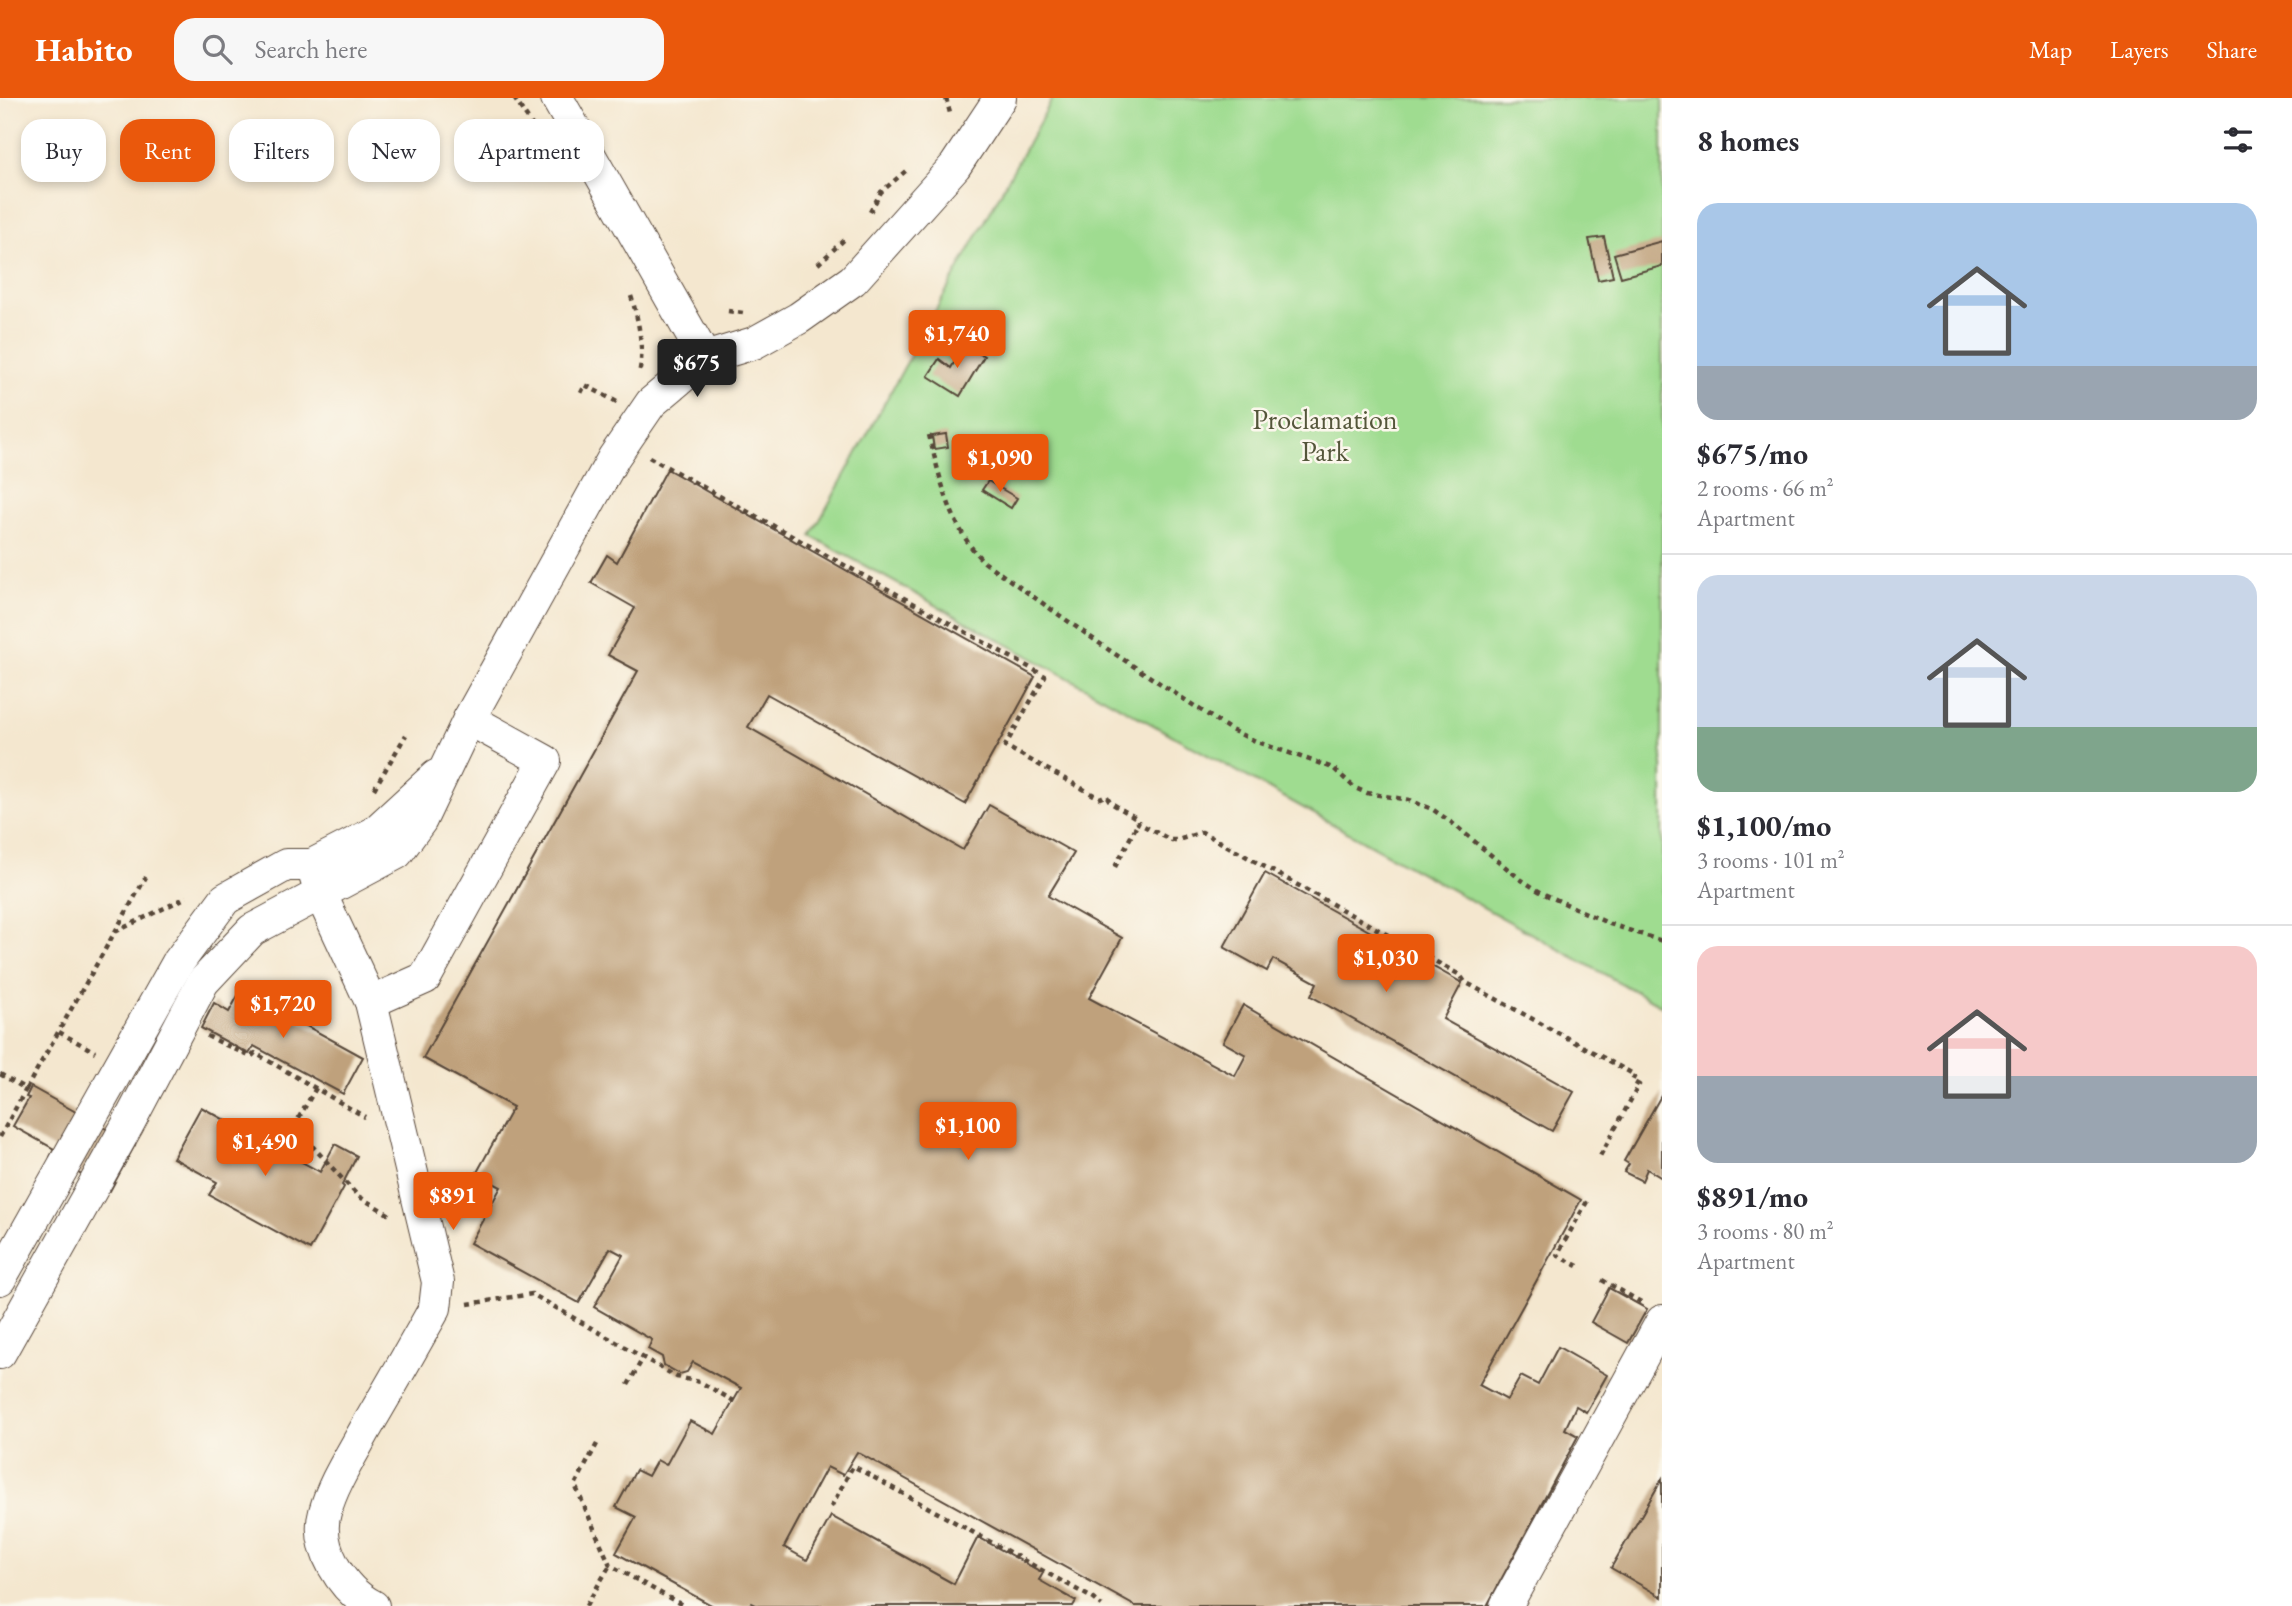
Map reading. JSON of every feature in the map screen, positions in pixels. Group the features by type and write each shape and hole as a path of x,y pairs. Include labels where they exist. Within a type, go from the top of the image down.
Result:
{"street":[{"path":"557,98 705,358"},
{"path":"0,1353 127,1126 203,982 252,930 397,853 421,820 468,719 614,457 651,403 705,358 754,343 799,318 853,280 955,166 1000,98"},
{"path":"371,1002 425,978 545,761 468,719"},
{"path":"0,1279 177,964 225,899 286,865 312,865 374,832 446,767"},
{"path":"312,865 321,895 371,1002 438,1282 435,1308 341,1472 324,1512 323,1531 332,1564 362,1600 373,1606"},
{"path":"1506,1606 1662,1321"}],"path":[{"path":"514,98 528,119"},
{"path":"946,98 950,106 952,125"},
{"path":"868,215 881,192 915,163"},
{"path":"816,266 851,232"},
{"path":"629,289 639,335 641,366 638,377"},
{"path":"728,311 747,314"},
{"path":"581,393 585,385 624,405"},
{"path":"929,435 954,516 974,552 1064,619 1231,730 1333,768 1355,788 1367,793 1409,800 1432,810 1542,893 1610,924 1662,941"},
{"path":"642,453 1045,676 1005,746 1100,798 1107,795 1111,803 1138,819 1138,823 1171,839 1188,838 1202,832 1635,1075 1632,1081 1639,1085 1600,1156"},
{"path":"1115,867 1138,823"},
{"path":"0,1137 146,877"},
{"path":"197,1031 251,1057 255,1053 365,1117"},
{"path":"0,1074 26,1089"},
{"path":"316,1088 294,1126 358,1196 392,1216"},
{"path":"454,1215 456,1204 470,1179"},
{"path":"1578,1266 1557,1255 1589,1198"},
{"path":"466,1293 468,1305 532,1294 677,1377 700,1382 734,1401"},
{"path":"628,1385 643,1358"},
{"path":"597,1444 575,1485 610,1565 684,1606"},
{"path":"831,1507 853,1466 1094,1599 1102,1606"},
{"path":"586,1606 610,1565"}],"green space":[{"name":"Proclamation Park","path":"1053,98 1662,98 1662,1006 811,536"}],"building":[{"path":"1604,237 1613,277 1598,280 1589,239"},
{"path":"1662,241 1662,266 1621,277 1614,254"},
{"path":"965,344 984,356 960,396 928,376 939,359 951,368"},
{"path":"946,434 948,447 934,449 932,436"},
{"path":"667,469 1035,677 965,804 767,694 748,727 963,850 989,805 1074,853 1048,896 1122,938 1089,998 1235,1076 1246,1055 1223,1042 1243,1005 1581,1200 1479,1385 1507,1400 1521,1376 1538,1385 1558,1347 1607,1375 1586,1412 1576,1406 1565,1429 1578,1436 1487,1606 1135,1606 857,1452 843,1475 827,1467 784,1547 807,1560 831,1516 954,1584 978,1537 1043,1573 1039,1580 1076,1601 1073,1606 758,1606 752,1603 750,1606 713,1606 616,1553 636,1517 616,1507 636,1470 648,1476 657,1460 666,1465 690,1421 715,1434 741,1388 693,1362 687,1372 680,1374 664,1365 662,1357 648,1349 652,1340 594,1307 623,1255 610,1248 579,1303 470,1243 501,1187 476,1174 513,1107 423,1058 638,671 608,655 635,608 591,583 607,555 617,562"},
{"path":"988,481 1017,498 1011,508 982,490"},
{"path":"1265,873 1462,983 1443,1019 1574,1092 1552,1131 1311,996 1317,983 1273,959 1267,971 1224,947"},
{"path":"241,990 363,1057 343,1094 254,1046 249,1054 201,1028 214,1003 229,1012"},
{"path":"31,1087 135,1145 110,1191 50,1157 54,1149 13,1126 29,1098 26,1097"},
{"path":"1662,1094 1662,1178 1647,1169 1642,1181 1624,1172 1629,1164 1624,1161"},
{"path":"201,1107 320,1172 335,1144 357,1156 342,1185 344,1187 310,1250 209,1195 217,1182 173,1158"},
{"path":"1609,1288 1647,1309 1628,1343 1591,1322"},
{"path":"1662,1479 1662,1597 1611,1568"}]}
